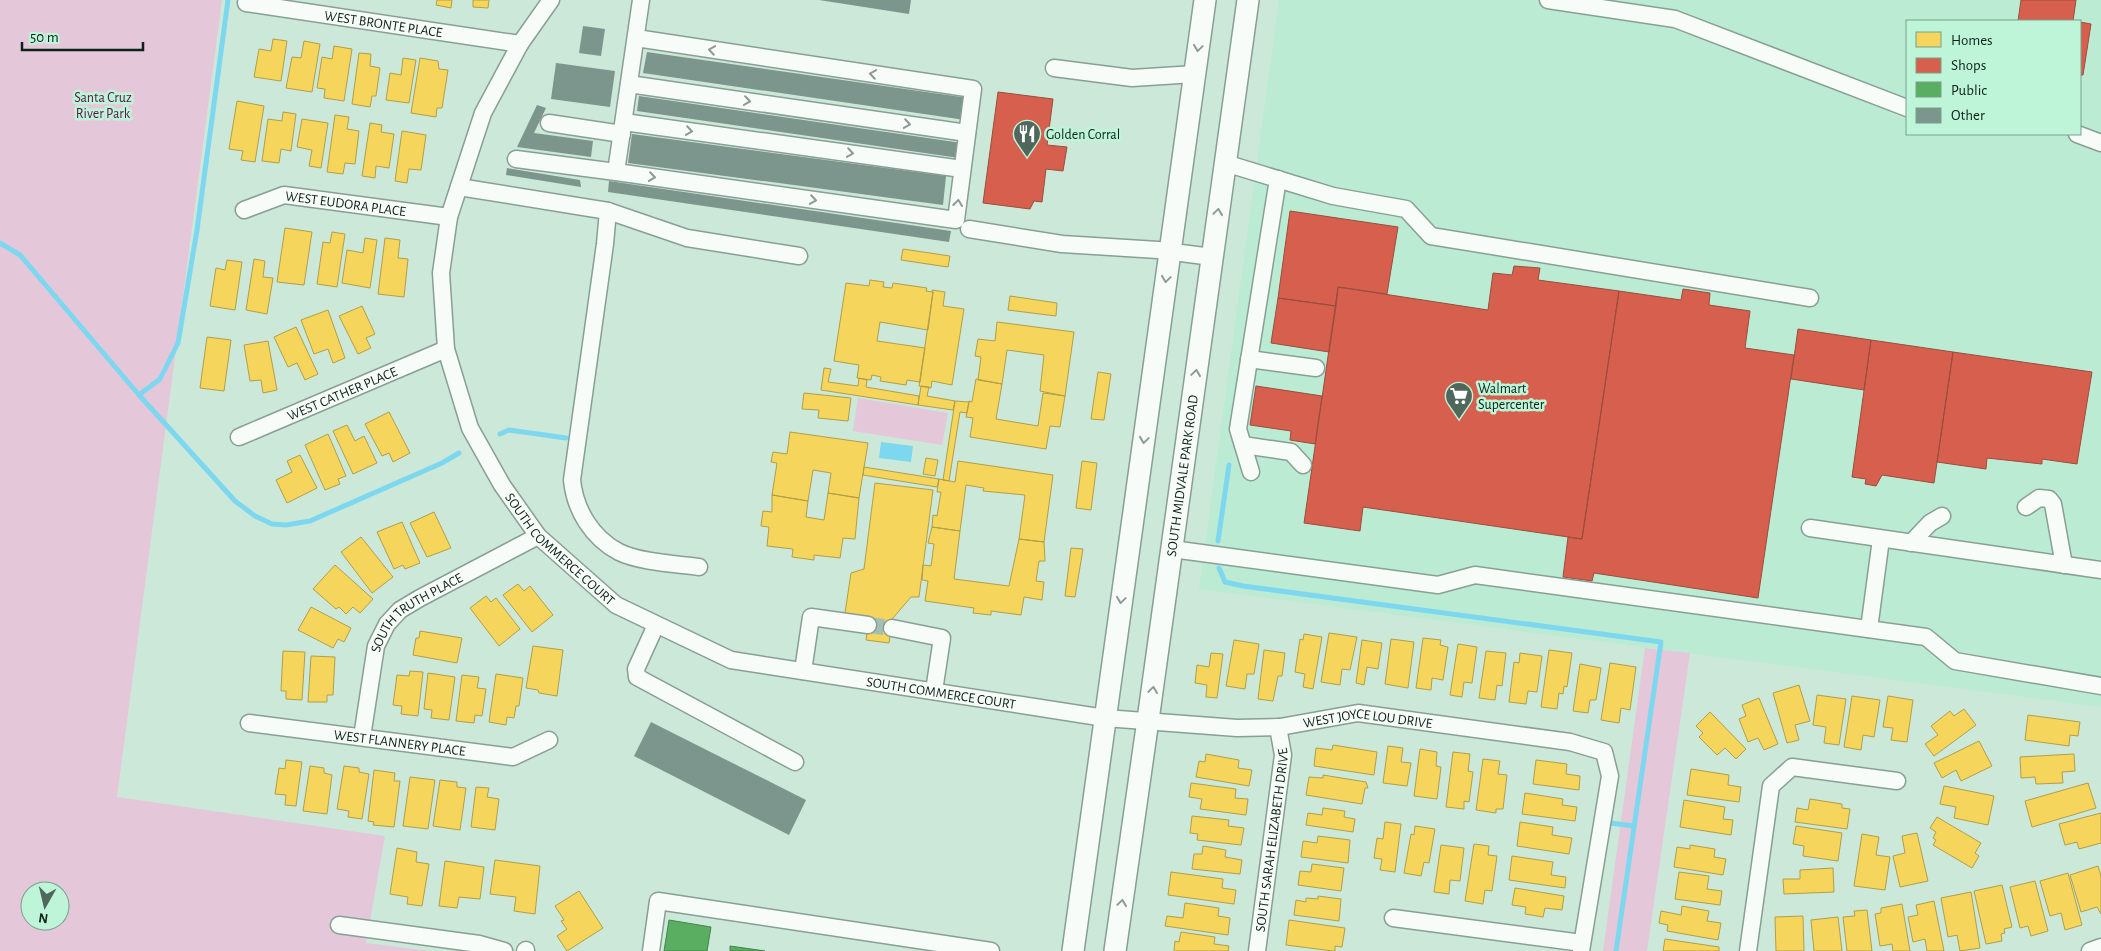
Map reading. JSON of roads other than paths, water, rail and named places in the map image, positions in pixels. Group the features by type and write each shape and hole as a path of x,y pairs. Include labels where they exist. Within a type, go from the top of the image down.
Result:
{"main road":[{"path":"1073,951 1205,0"},
{"name":"SOUTH MIDVALE PARK ROAD","path":"1115,951 1139,719 1172,549 1248,0"}],"street":[{"name":"SOUTH COMMERCE COURT","path":"551,0 520,44 483,113 448,217 441,273 446,349 470,428 502,485 538,536 616,605 731,660 1105,718 1139,719"},
{"path":"616,172 641,0"},
{"path":"1548,0 1674,19 1906,108"},
{"name":"WEST BRONTE PLACE","path":"246,3 520,44"},
{"path":"516,159 956,220 973,89 636,38"},
{"path":"1054,68 1132,78 1195,74"},
{"path":"629,84 967,133"},
{"path":"549,123 623,128 962,169"},
{"path":"2080,135 2101,143"},
{"path":"1225,163 1333,196 1406,209 1431,236 1810,298"},
{"path":"1251,472 1238,429 1278,179"},
{"path":"459,187 608,211 687,238 798,256"},
{"name":"WEST EUDORA PLACE","path":"244,210 284,195 448,217"},
{"path":"608,211 572,480 574,495 581,515 598,537 620,552 649,560 700,567"},
{"path":"969,228 1062,244 1212,257"},
{"name":"WEST CATHER PLACE","path":"239,437 446,349"},
{"path":"1249,359 1316,368"},
{"path":"1243,445 1291,452 1303,465"},
{"path":"2026,507 2039,498 2049,499 2053,504 2064,565"},
{"path":"1912,543 1930,522 1942,516"},
{"path":"1810,528 2101,570"},
{"name":"SOUTH TRUTH PLACE","path":"362,737 376,646 387,624 400,610 420,598 538,536"},
{"path":"1869,629 1881,539"},
{"path":"1172,549 1438,585 1475,575 1926,637 1955,661 2101,686"},
{"path":"803,671 811,617 868,625"},
{"path":"656,624 636,669 637,678 744,733 795,762"},
{"path":"892,628 942,638 934,691"},
{"name":"WEST JOYCE LOU DRIVE","path":"1139,719 1237,728 1278,727 1358,713 1570,742 1604,752 1610,776 1582,947"},
{"name":"WEST FLANNERY PLACE","path":"249,724 513,757 549,740"},
{"name":"SOUTH SARAH ELIZABETH DRIVE","path":"1257,951 1283,755 1278,727"},
{"path":"1748,951 1771,786 1792,767 1897,781"},
{"path":"650,951 658,901 991,951"},
{"path":"1393,918 1582,947"},
{"path":"339,925 479,944 504,951"},
{"path":"2090,951 2101,947"}],"water":[{"path":"881,442 913,446 911,462 879,458"}],"waterway":[{"path":"139,395 160,379 178,343 197,230 228,0"},
{"path":"0,243 20,255 139,395 235,501 255,516 272,524 286,525 310,521 442,463 459,453"},
{"path":"500,434 509,430 566,438"},
{"path":"1218,541 1229,465"},
{"path":"1219,568 1225,582 1243,586 1661,642 1616,951"},
{"path":"1610,823 1634,826"}],"tunnel":[{"path":"868,625 892,628"}],"place":[{"name":"Golden Corral","path":"1027,158"},
{"name":"Walmart Supercenter","path":"1459,420"}],"park label":[{"name":"Santa Cruz River Park","path":"103,105"}]}
